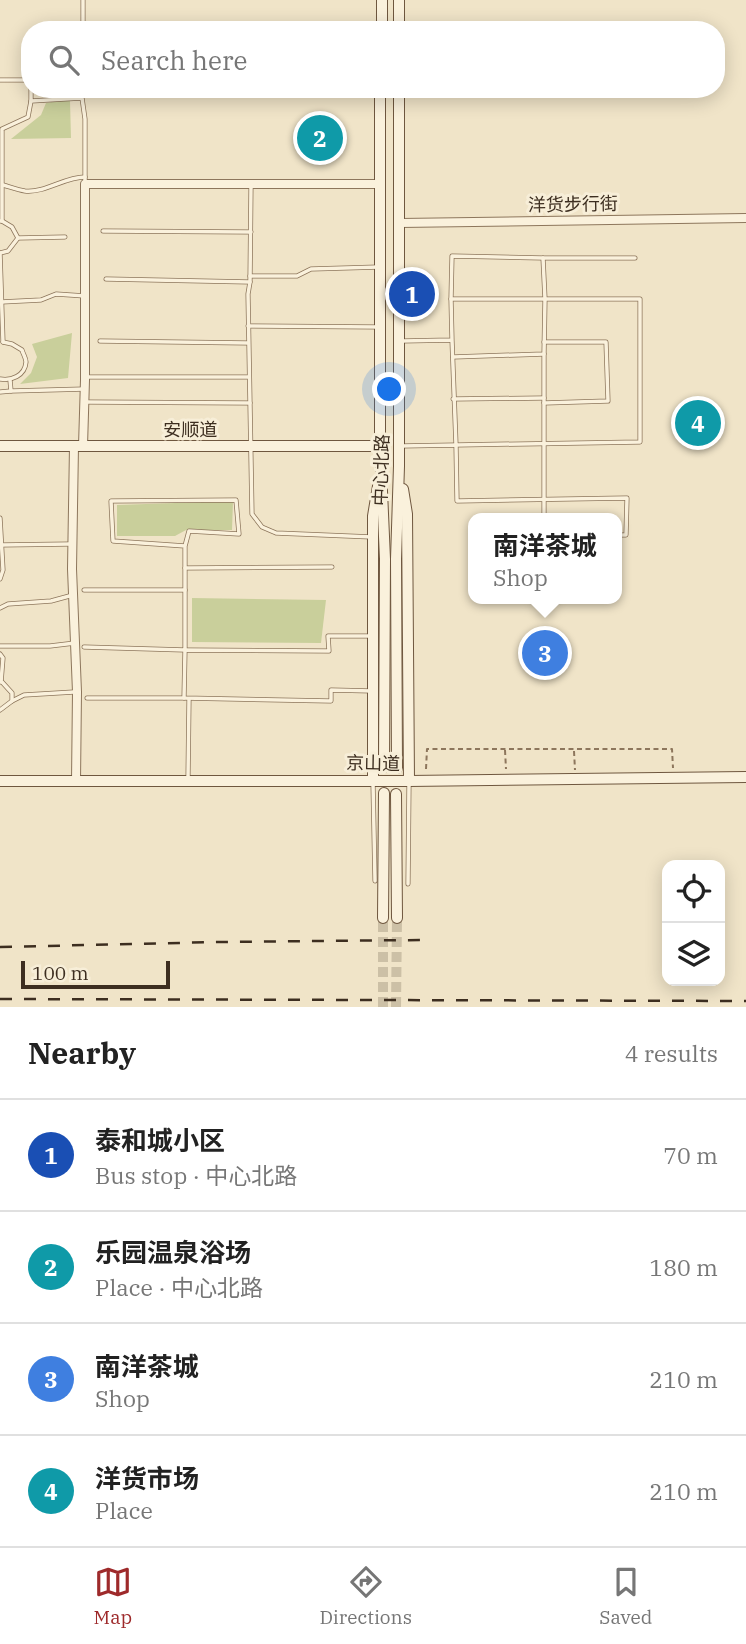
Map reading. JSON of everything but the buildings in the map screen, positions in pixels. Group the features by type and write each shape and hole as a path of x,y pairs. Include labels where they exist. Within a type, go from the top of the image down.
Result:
{"street":[{"path":"382,21 383,0"},
{"path":"399,0 399,21"},
{"name":"中心北路","path":"380,98 380,446 385,559 384,767"},
{"name":"中心北路","path":"397,768 399,98"},
{"path":"76,781 79,645 73,595 73,544 79,446 85,402 85,181 380,184"},
{"name":"洋货步行街","path":"400,223 746,218"},
{"name":"安顺道","path":"0,446 380,446"},
{"path":"373,781 373,516 381,466"},
{"path":"399,466 407,513 409,781"},
{"name":"京山道","path":"0,781 426,781 746,777"},
{"path":"383,918 384,793"},
{"path":"396,794 397,918"}],"lane":[{"path":"83,0 83,21"},
{"path":"0,80 21,80"},
{"path":"3,185 27,191 50,187 76,177 85,181 85,119 82,98 31,101 28,117 1,128 1,221 12,227 18,238"},
{"path":"251,183 248,326 252,514 261,527 276,533 373,537"},
{"path":"103,232 251,232"},
{"path":"18,238 65,237"},
{"path":"0,379 10,380 21,373 26,362 22,350 12,344 1,344 0,253 8,251 18,238"},
{"path":"622,535 626,535 627,498 457,501 452,256 635,258"},
{"path":"542,258 545,299 544,513"},
{"path":"250,276 297,276 311,269 380,267"},
{"path":"106,279 250,282"},
{"path":"1,302 41,300 56,294 85,296"},
{"path":"400,446 640,442 639,299 451,299"},
{"path":"248,326 380,327"},
{"path":"400,341 452,340"},
{"path":"100,341 249,343"},
{"path":"453,399 608,401 606,342 544,342"},
{"path":"453,357 544,354"},
{"path":"85,377 249,377"},
{"path":"10,380 11,391"},
{"path":"0,392 85,389"},
{"path":"85,402 250,403"},
{"path":"185,546 113,541 111,500 236,500 239,534 189,531 185,546 188,780"},
{"path":"0,518 3,570 0,579"},
{"path":"0,545 73,544"},
{"path":"185,568 332,567"},
{"path":"84,590 185,590"},
{"path":"0,608 8,604 51,601 73,595"},
{"path":"0,646 79,645 185,650 329,651 328,636 372,636"},
{"path":"0,654 1,682 12,693 12,701"},
{"path":"88,698 331,701 331,690 372,691"},
{"path":"0,710 24,695 77,692"},
{"path":"373,781 375,881"},
{"path":"408,884 409,781"}],"path":[{"path":"426,781 427,749 673,749 674,778"},
{"path":"505,749 506,780"},
{"path":"574,750 575,780"}],"green space":[{"path":"70,101 71,138 11,139 41,115 46,103"},
{"path":"72,333 68,378 20,384 31,373 37,357 32,344"},
{"path":"233,501 232,530 186,530 175,536 117,536 117,505"},
{"path":"192,598 326,600 321,643 192,642"}],"tunnel":[{"path":"383,918 383,1007"},
{"path":"396,1007 397,918"}],"railway":[{"path":"0,947 421,940"},
{"path":"0,999 746,1001"}],"place":[{"name":"乐园温泉浴场","path":"320,138"},
{"name":"泰和城小区","path":"412,294"},
{"name":"洋货市场","path":"698,423"},
{"name":"南洋茶城","path":"545,653"}]}
